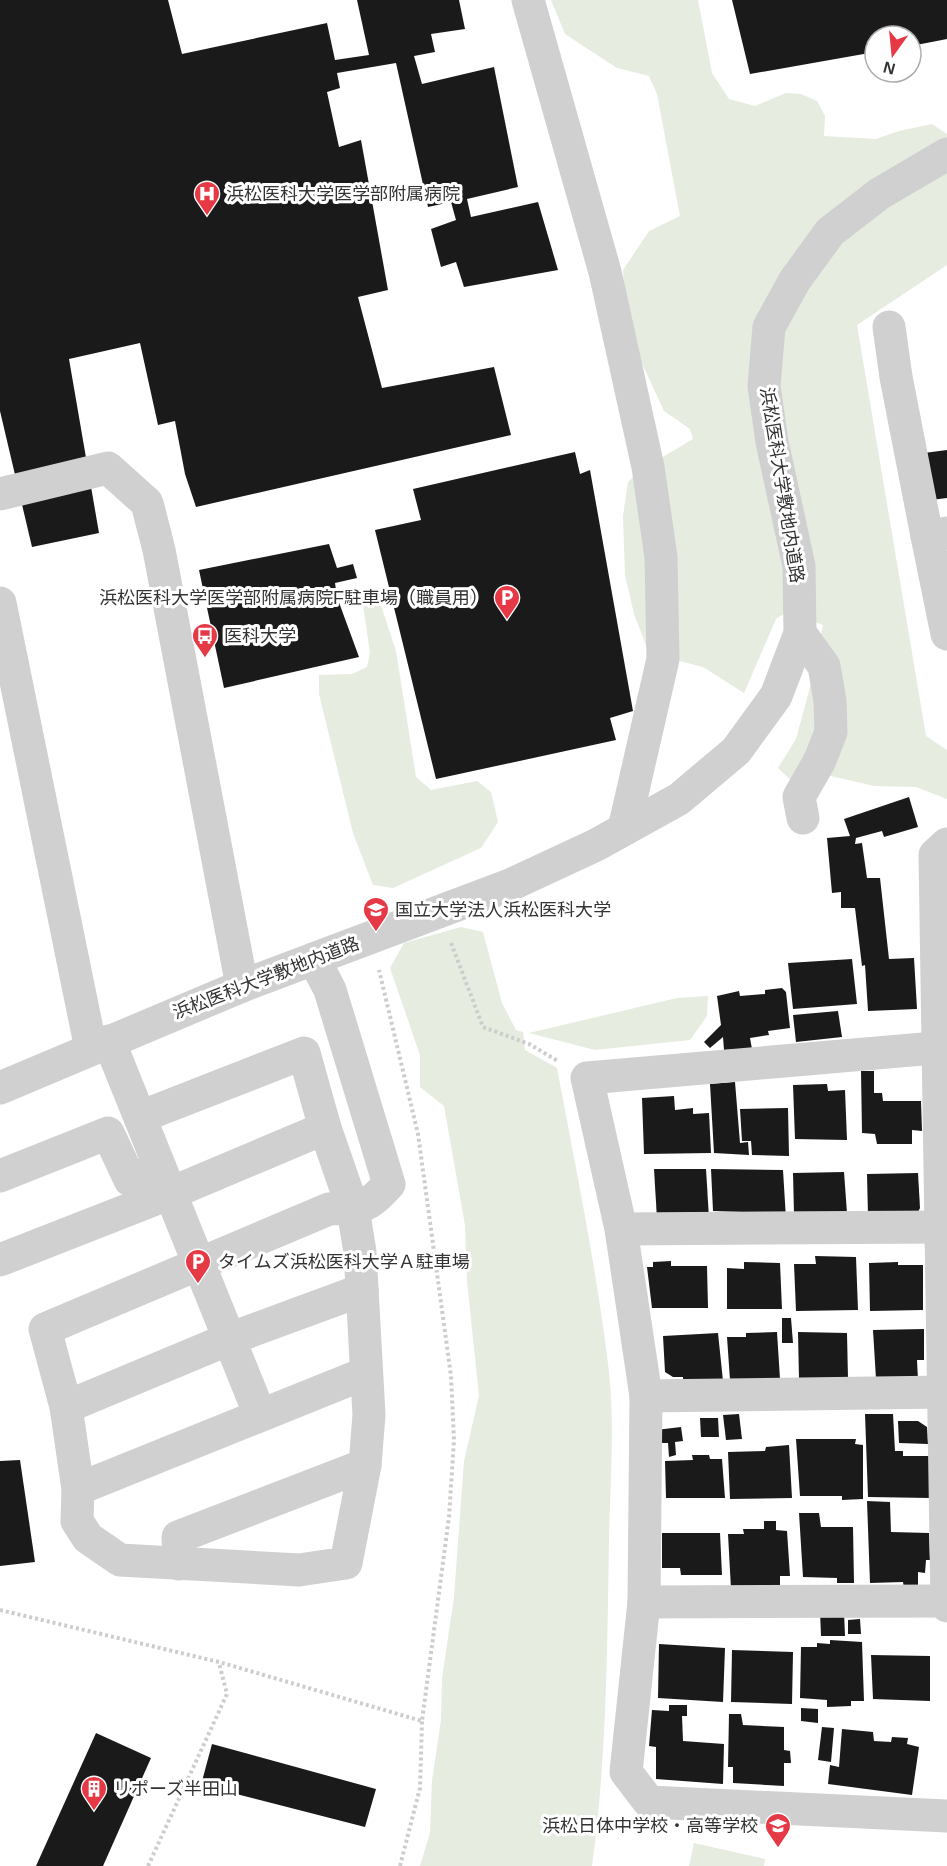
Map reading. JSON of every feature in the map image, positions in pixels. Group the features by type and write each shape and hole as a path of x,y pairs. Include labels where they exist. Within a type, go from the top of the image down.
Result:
{"street":[{"path":"528,0 605,272 648,467 661,557 663,659 624,829"},
{"name":"浜松医科大学敷地内道路","path":"0,1088 242,986 510,885 679,799 736,751 776,696 800,633 799,566 772,442 764,386 769,327 795,280 830,232 879,194 947,154"},
{"path":"889,327 896,377 937,534 947,634"},
{"path":"0,494 108,468 147,503 159,550 242,986"},
{"path":"0,603 100,1045 140,1118 260,1415"},
{"path":"800,633 824,666 830,701 831,732 820,760 800,798 803,818"},
{"path":"947,844 935,855 942,1047 947,1606"},
{"path":"140,1118 304,1053 325,1128 353,1209 362,1290 369,1415 365,1465 346,1563 299,1570 120,1560 88,1538 77,1521 78,1489 66,1407 45,1329 329,1209 353,1209 370,1205 389,1184 330,990 314,959"},
{"path":"942,1047 587,1078 621,1229 646,1396 644,1602 626,1772 649,1802 947,1816"},
{"path":"0,1260 165,1181 325,1128"},
{"path":"0,1176 108,1133 130,1180 165,1181"},
{"path":"621,1229 943,1227"},
{"path":"66,1407 230,1339 362,1290"},
{"path":"78,1489 366,1373"},
{"path":"646,1396 945,1393"},
{"path":"179,1564 178,1537 365,1465"},
{"path":"644,1602 947,1600"}],"path":[{"path":"462,969 483,1027 529,1044 587,1078"},
{"path":"148,1866 226,1694 219,1662"},
{"path":"400,1866 420,1788 422,1721"}],"shaded area":[{"path":"551,0 698,0 712,73 729,99 755,106 786,93 801,94 817,101 825,116 824,136 876,139 932,124 947,134 947,265 857,325 926,736 947,750 947,799 916,787 874,786 831,776 797,786 778,768 796,739 813,676 823,625 787,612 776,619 744,693 703,667 649,653 634,614 625,575 623,516 628,482 639,471 693,439 690,429 664,411 639,357 626,316 623,270 649,231 680,216 657,94 649,76 617,68 565,34"},
{"path":"376,590 396,651 416,777 431,790 477,781 491,792 498,822 481,848 393,888 373,885 353,833 319,694 319,675 352,674 367,667 370,653 362,598"},
{"path":"461,927 483,932 502,1003 516,1030 523,1032 525,1050 557,1068 586,1220 604,1334 611,1393 612,1456 603,1744 592,1866 420,1866 430,1833 432,1781 441,1720 442,1678 454,1597 464,1461 479,1396 467,1281 465,1225 444,1106 420,1087 420,1055 390,968 404,943"},
{"path":"708,996 707,1016 690,1040 595,1050 529,1033 677,998"},
{"path":"694,1843 765,1859 764,1866 689,1866"}],"building":[{"path":"0,0 168,0 182,54 327,23 335,60 369,55 357,0 459,0 465,29 431,34 435,52 414,56 422,84 494,67 518,187 467,199 471,217 538,202 558,270 464,287 456,262 441,267 431,229 456,220 451,202 428,207 396,63 337,73 340,88 327,92 339,147 361,140 388,290 358,297 382,388 494,367 511,435 196,507 185,474 175,421 158,425 140,343 69,359 99,533 32,547 0,411"},
{"path":"732,0 947,0 947,39 923,44 923,24 863,24 863,54 750,74"},
{"path":"947,450 947,498 931,500 924,453"},
{"name":"浜松医科大学医学部附属病院F駐車場（職員用）","path":"575,452 580,474 590,470 633,711 610,718 616,740 436,779 375,530 421,520 413,489"},
{"path":"329,544 337,568 353,564 357,578 335,583 337,597 359,657 224,688 199,570"},
{"path":"909,797 918,827 884,837 882,831 856,838 855,844 862,843 867,878 880,878 889,959 914,958 917,1009 868,1011 865,965 862,966 855,908 841,908 841,892 832,893 827,838 850,836 844,819"},
{"path":"852,959 857,1004 793,1009 788,963"},
{"path":"782,988 786,992 790,1028 768,1031 769,1035 750,1038 752,1049 724,1050 723,1037 710,1048 704,1042 721,1025 717,996 739,991 740,996 765,994 765,990"},
{"path":"838,1011 842,1037 796,1042 793,1015"},
{"path":"861,1071 874,1071 874,1093 882,1093 883,1101 921,1101 922,1131 912,1130 912,1144 877,1144 875,1134 862,1133"},
{"path":"735,1082 740,1143 748,1142 749,1155 714,1153 710,1084"},
{"path":"827,1084 828,1091 845,1090 847,1140 795,1139 793,1085"},
{"path":"674,1096 675,1110 693,1108 693,1114 709,1113 711,1153 644,1154 642,1098"},
{"path":"788,1108 789,1156 752,1155 751,1141 742,1141 740,1109"},
{"path":"654,1169 706,1169 709,1218 657,1219"},
{"path":"711,1169 783,1170 786,1219 772,1213 713,1211"},
{"path":"844,1172 847,1213 794,1214 793,1173"},
{"path":"918,1173 920,1208 916,1216 868,1216 867,1174"},
{"path":"815,1256 856,1257 858,1310 796,1311 794,1264 816,1264"},
{"path":"671,1261 671,1266 707,1266 708,1308 652,1308 647,1267 653,1267 653,1262"},
{"path":"744,1262 780,1263 782,1309 727,1309 727,1268 744,1269"},
{"path":"898,1262 898,1265 923,1265 923,1310 870,1311 869,1263"},
{"path":"782,1318 791,1318 793,1343 782,1343"},
{"path":"924,1329 924,1360 917,1360 918,1380 876,1379 873,1330"},
{"path":"777,1332 780,1379 730,1380 727,1337 746,1337 746,1333"},
{"path":"798,1332 847,1333 848,1379 799,1379"},
{"path":"718,1333 723,1381 683,1382 683,1377 673,1377 665,1372 663,1336"},
{"path":"739,1414 742,1439 726,1440 723,1415"},
{"path":"865,1414 893,1414 895,1451 903,1451 903,1456 929,1456 930,1498 868,1497"},
{"path":"700,1418 718,1418 719,1437 701,1437"},
{"path":"898,1421 918,1421 927,1427 928,1444 899,1443"},
{"path":"681,1427 683,1441 675,1442 676,1455 669,1457 668,1443 657,1443 656,1430"},
{"path":"796,1439 856,1439 855,1444 863,1445 863,1499 842,1500 842,1496 800,1496"},
{"path":"789,1445 792,1498 730,1499 728,1452 765,1451 766,1447"},
{"path":"692,1455 709,1455 710,1459 722,1459 725,1498 666,1498 665,1461 693,1460"},
{"path":"20,1460 35,1562 0,1566 0,1461"},
{"path":"867,1501 890,1502 891,1532 929,1533 930,1560 926,1560 925,1573 918,1572 918,1588 904,1588 903,1582 870,1583"},
{"path":"799,1513 819,1513 821,1527 853,1527 854,1583 837,1583 837,1578 803,1577"},
{"path":"764,1521 776,1521 776,1530 787,1531 790,1576 780,1576 780,1589 731,1589 728,1534 744,1534 743,1529 764,1529"},
{"path":"662,1533 720,1533 722,1575 681,1575 680,1568 662,1568"},
{"path":"820,1611 844,1612 845,1636 821,1636"},
{"path":"860,1619 861,1634 848,1634 848,1620"},
{"path":"830,1640 862,1642 864,1701 851,1701 851,1706 827,1707 827,1700 800,1698 801,1647 817,1647 817,1643 830,1644"},
{"path":"659,1644 725,1648 723,1702 658,1698"},
{"path":"732,1650 793,1652 792,1704 731,1702"},
{"path":"871,1655 930,1656 930,1701 873,1699"},
{"path":"669,1705 687,1705 687,1716 682,1716 683,1741 724,1744 723,1784 656,1779 656,1747 649,1746 652,1710 669,1711"},
{"path":"801,1708 818,1709 818,1723 801,1721"},
{"path":"729,1714 741,1714 743,1725 784,1727 784,1750 790,1751 791,1763 784,1763 784,1786 733,1783 733,1767 728,1767"},
{"path":"822,1727 834,1728 831,1762 818,1760"},
{"path":"842,1729 873,1732 874,1741 891,1742 892,1737 908,1738 907,1744 919,1747 912,1795 828,1784 830,1765 839,1767"},
{"name":"リポーズ半田山","path":"96,1733 151,1758 103,1866 36,1866"},
{"path":"212,1744 376,1789 365,1827 201,1785"}],"place":[{"name":"浜松医科大学医学部附属病院","path":"207,217"},
{"name":"浜松医科大学医学部附属病院F駐車場（職員用）","path":"507,621"},
{"name":"医科大学","path":"205,659"},
{"name":"国立大学法人浜松医科大学","path":"376,933"},
{"name":"タイムズ浜松医科大学Ａ駐車場","path":"198,1285"},
{"name":"リポーズ半田山","path":"94,1812"},
{"name":"浜松日体中学校・高等学校","path":"778,1849"}]}
